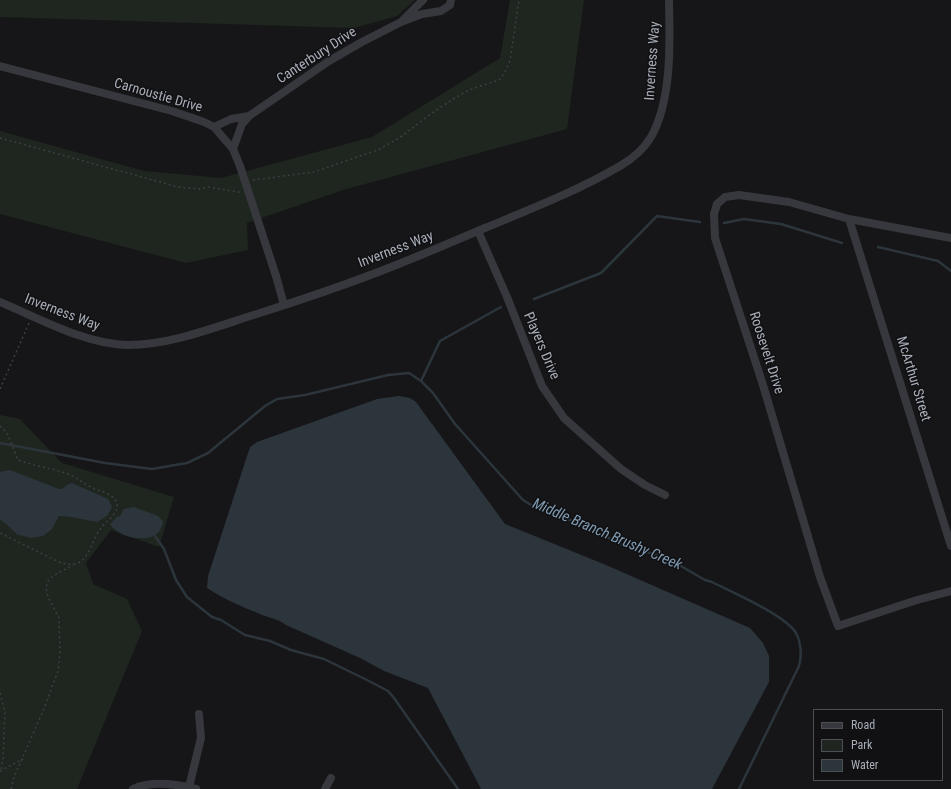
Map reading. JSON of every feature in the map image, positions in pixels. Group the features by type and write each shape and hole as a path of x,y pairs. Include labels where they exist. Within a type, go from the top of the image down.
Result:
{"street":[{"name":"Canterbury Drive","path":"401,22 422,0"},
{"name":"Canterbury Drive","path":"233,149 242,124 249,116 329,61 401,22 422,14 441,11 450,5 451,0"},
{"name":"Inverness Way","path":"0,302 88,339 104,343 127,345 156,342 197,333 284,305 411,260 564,195 622,165 638,154 650,138 660,117 666,92 670,37 669,0"},
{"name":"Carnoustie Drive","path":"0,66 172,111 214,127 233,149 247,186 284,305"},
{"name":"Canterbury Drive","path":"214,127 231,119 249,116"},
{"name":"Roosevelt Drive","path":"951,238 849,219 788,202 739,194 725,197 717,204 714,214 715,238 763,385 820,577 838,626 917,600 951,591"},
{"name":"McArthur Street","path":"849,219 951,546"},
{"name":"Players Drive","path":"478,231 507,297 542,386 564,418 621,468 645,485 665,495"},
{"path":"133,789 143,785 160,784 180,785 192,788 201,738 199,714"},
{"path":"325,789 331,778"}],"path":[{"path":"0,138 152,181 188,189 200,190 208,187 238,192 245,189 255,178 314,172 380,149 402,136 453,99 469,90 499,80 504,74 510,61 519,0"},
{"path":"0,389 32,315"},
{"path":"0,426 7,433 18,460 81,480 91,487 109,494 116,502 117,507 116,512 101,528 81,561 53,576 48,581 46,588 48,597 59,618 59,666 56,679 26,747 23,758 14,777 11,789"},
{"path":"0,533 59,562 69,565 75,564"},
{"path":"0,693 5,712 3,760 1,771"},
{"path":"1,771 23,758"}],"green space":[{"path":"0,0 415,0 397,16 354,28 0,17"},
{"path":"510,0 584,0 567,129 343,190 247,223 248,250 186,263 0,214 0,131 144,171 221,178 372,137 500,58"},
{"path":"0,415 20,419 62,463 174,497 159,547 111,530 86,563 93,584 127,599 142,631 77,789 0,789"}],"water":[{"path":"399,396 410,398 416,402 505,524 606,565 750,628 763,643 769,656 769,682 712,789 481,789 428,688 384,671 360,658 280,621 220,596 207,588 208,576 250,447 257,442 377,399"},
{"path":"10,470 59,489 62,489 72,483 108,499 112,507 107,516 97,522 59,516 52,529 43,536 31,538 18,535 0,520 0,472"},
{"path":"134,507 158,516 163,521 160,529 155,535 147,538 130,537 121,534 110,524 120,516 124,509"}],"waterway":[{"path":"534,299 601,273 657,216 700,222"},
{"path":"724,223 744,219 781,224 842,243"},
{"path":"878,247 938,261 951,271"},
{"path":"421,381 440,341 501,307"},
{"name":"Middle Branch Brushy Creek","path":"0,443 105,463 152,469 187,463 208,453 265,406 277,399 305,395 388,375 409,373 421,381 433,393 455,424 523,500 536,508 568,519 626,546 667,558 705,580 757,604 781,619 796,633 800,649 799,666 739,789"},
{"path":"155,536 164,549 176,580 187,597 212,617 221,620 245,635 270,641 291,650 324,659 388,691 458,789"}]}
